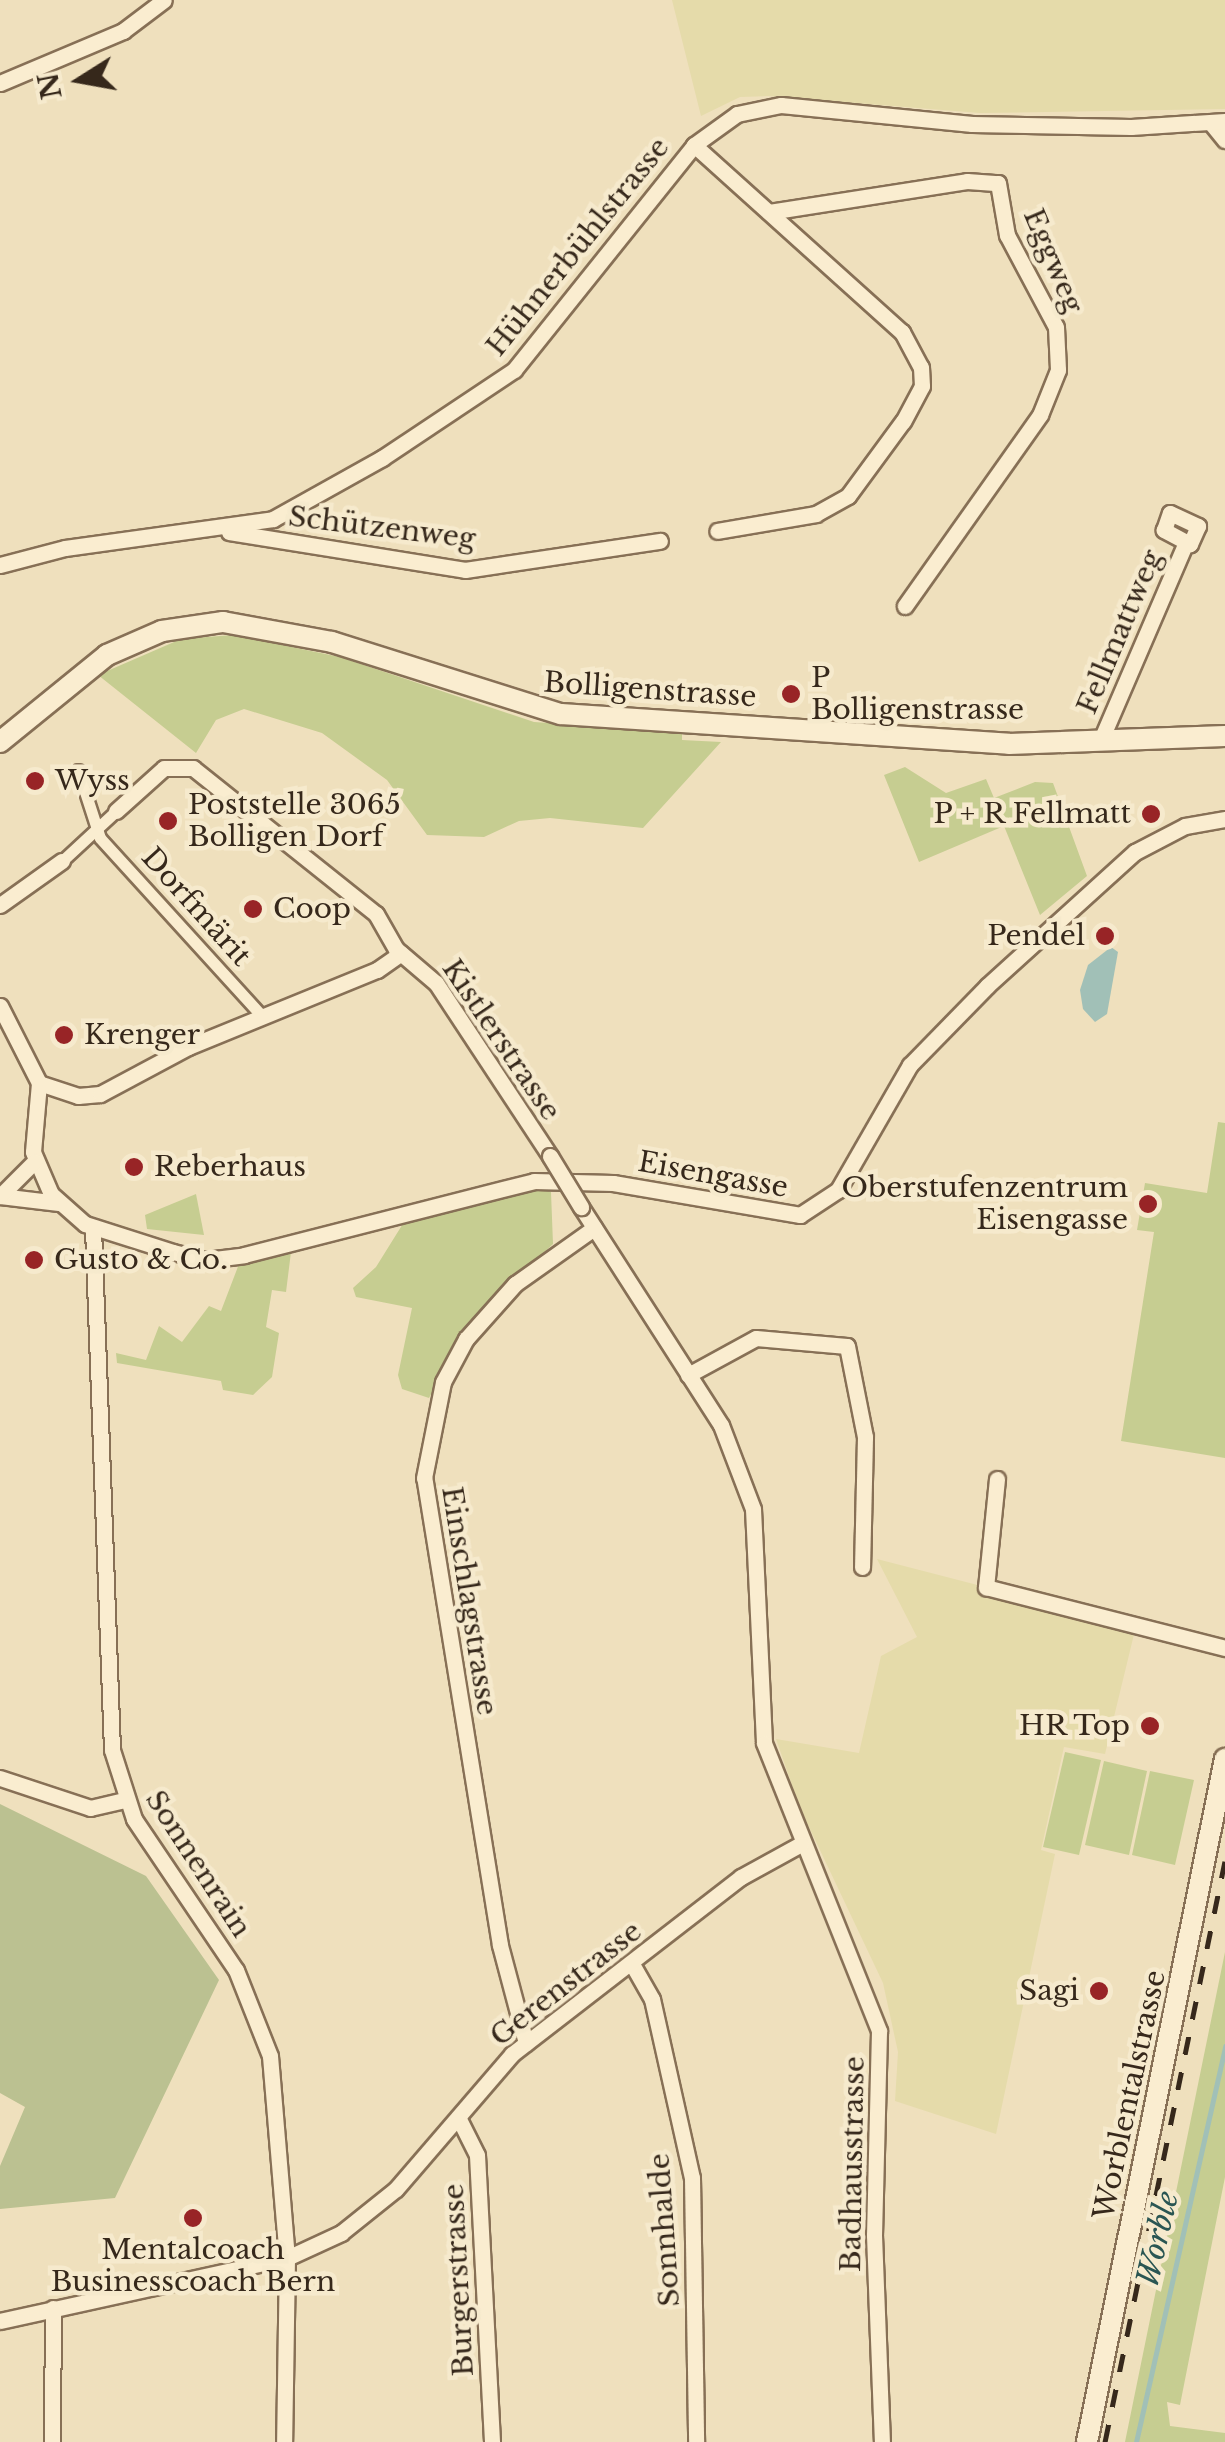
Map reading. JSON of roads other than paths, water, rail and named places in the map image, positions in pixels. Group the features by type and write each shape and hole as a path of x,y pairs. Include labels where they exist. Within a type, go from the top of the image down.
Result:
{"main road":[{"name":"Bolligenstrasse","path":"0,742 107,655 162,631 223,622 332,642 561,714 935,740 1100,742 1225,736"},
{"name":"Worblentalstrasse","path":"1088,2442 1225,1759"}],"street":[{"path":"0,84 123,31 164,0"},
{"name":"Hühnerbühlstrasse","path":"0,565 65,548 217,530 295,510 514,370 694,145 737,114 780,106 972,124 1218,122"},
{"path":"1218,122 1225,140"},
{"path":"694,145 902,332 922,368 922,386 903,421 835,506 717,531"},
{"name":"Eggweg","path":"768,212 966,181 998,183 1008,235 1056,327 1058,370 1040,415 906,606"},
{"name":"Schützenweg","path":"217,530 464,570 660,540"},
{"name":"Fellmattweg","path":"1100,742 1186,542"},
{"name":"Kistlerstrasse","path":"116,811 164,768 193,768 376,914 400,954 436,982 730,1443 753,1509 761,1728 802,1844"},
{"name":"Dorfmärit","path":"78,770 97,828 262,1016"},
{"path":"0,905 62,861 116,811"},
{"name":"Eisengasse","path":"93,1227 216,1260 450,1197 554,1180 624,1184 774,1214 806,1213 848,1177 910,1064 938,1032 1134,852 1185,826 1225,818"},
{"path":"40,1083 78,1096 100,1094 262,1016 377,970 400,954"},
{"path":"0,1006 40,1083 35,1161 60,1204 93,1227"},
{"path":"0,1196 35,1161"},
{"path":"0,1196 60,1204"},
{"name":"Sonnenrain","path":"93,1227 108,1710 126,1800 145,1840 236,1970 264,2032 287,2258 284,2442"},
{"name":"Einschlagstrasse","path":"526,2043 500,1946 424,1478 438,1396 466,1339 516,1284 594,1228"},
{"path":"688,1375 756,1338 847,1346 866,1437 862,1567"},
{"path":"997,1479 986,1587 1225,1648"},
{"path":"0,1778 90,1808 126,1800"},
{"name":"Gerenstrasse","path":"0,2321 287,2258 341,2233 396,2189 526,2043 769,1856 802,1844"},
{"name":"Badhausstrasse","path":"802,1844 866,1986 879,2031 874,2235 882,2442"},
{"name":"Sonnhalde","path":"632,1964 652,1999 692,2178 696,2442"},
{"name":"Burgerstrasse","path":"459,2119 476,2155 492,2442"},
{"path":"52,2442 54,2308"}],"water":[{"path":"1111,947 1118,952 1107,1014 1095,1022 1083,1009 1080,990 1088,965"}],"waterway":[{"name":"Worble","path":"1136,2442 1225,2046"}],"railway":[{"path":"1105,2442 1225,1861"}],"place":[{"name":"P Bolligenstrasse","path":"791,694"},
{"name":"Wyss","path":"35,781"},
{"name":"P + R Fellmatt","path":"1151,814"},
{"name":"Poststelle 3065 Bolligen Dorf","path":"168,821"},
{"name":"Coop","path":"253,909"},
{"name":"Pendel","path":"1105,936"},
{"name":"Krenger","path":"64,1035"},
{"name":"Reberhaus","path":"134,1167"},
{"name":"Oberstufenzentrum Eisengasse","path":"1148,1204"},
{"name":"Gusto & Co.","path":"34,1260"},
{"name":"HR Top","path":"1150,1726"},
{"name":"Sagi","path":"1099,1991"},
{"name":"Mentalcoach Businesscoach Bern","path":"193,2218"}]}
